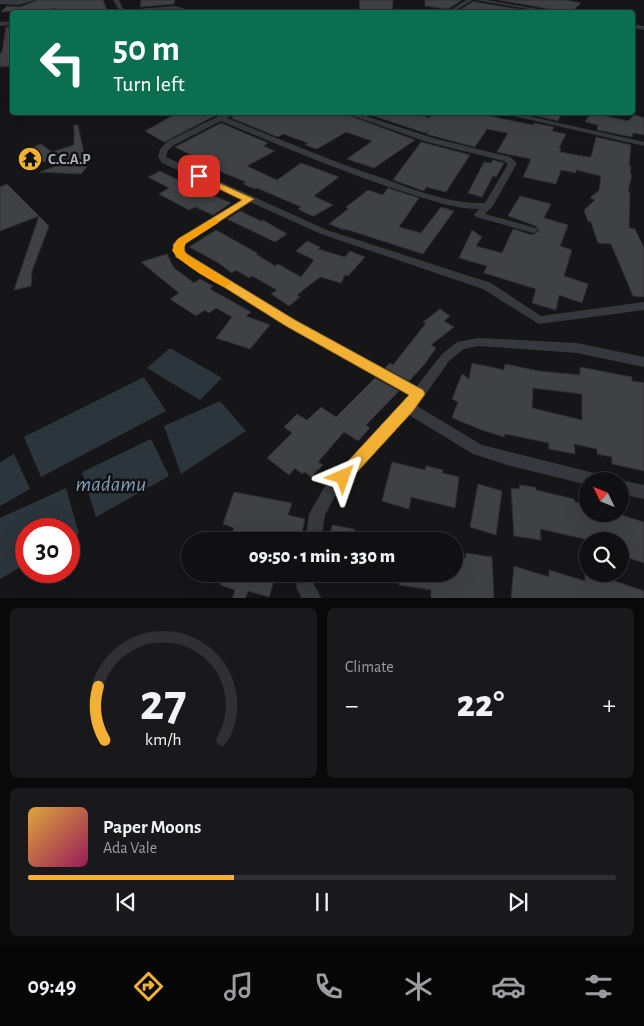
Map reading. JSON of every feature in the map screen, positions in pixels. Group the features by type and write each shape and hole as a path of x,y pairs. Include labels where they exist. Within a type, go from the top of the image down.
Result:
{"street":[{"path":"0,2 19,3 33,0"},
{"path":"453,10 470,0"},
{"path":"478,0 540,10"},
{"path":"147,10 175,8 182,10"},
{"path":"229,115 171,144 164,149 162,157 165,161 324,232 486,286 539,320 644,306"},
{"path":"354,115 430,140 511,161 513,163 488,206 479,215 533,230"},
{"path":"513,115 644,144"},
{"path":"222,119 394,186 446,201 485,207"},
{"path":"249,199 182,241 178,245 180,254 290,323 418,394"},
{"path":"314,532 317,514 330,491 408,408 446,357 461,345 478,342 576,348 644,362"},
{"path":"408,408 478,450 579,476"},
{"path":"629,489 644,492"},
{"path":"306,582 305,587 313,598"}],"water":[{"path":"170,348 222,378 200,400 147,368"},
{"path":"144,377 166,411 41,477 24,437"},
{"path":"220,401 246,431 181,474 164,426"},
{"name":"madamu","path":"151,439 169,476 96,517 82,472"},
{"path":"14,454 30,489 0,506 0,462"},
{"path":"66,488 74,518 15,518 15,570 0,579 0,518"}],"building":[{"path":"38,0 103,0 107,10 56,10 57,8 1,12 7,6 20,7"},
{"path":"141,0 175,0 174,4 140,7"},
{"path":"360,0 393,0 392,10 359,10"},
{"path":"425,0 462,0 448,9 425,6"},
{"path":"498,0 565,0 581,3 573,10 555,10"},
{"path":"474,1 525,10 460,10"},
{"path":"6,27 10,27 10,66 0,67 0,53 2,53"},
{"path":"174,115 216,115 164,142 145,131"},
{"path":"235,115 348,115 415,140 374,168 347,159 372,141 346,132 317,149 305,145 308,143 283,134 278,137 231,118"},
{"path":"371,115 420,115 429,118 432,115 485,115 533,125 534,123 554,127 552,131 566,134 559,148 561,149 560,152 588,157 591,157 596,137 631,145 629,166 631,166 630,174 632,175 628,191 630,192 629,228 635,229 644,248 644,297 633,296 611,244 598,243 591,222 588,221 584,210 595,200 590,198 599,190 601,176 576,170 576,173 561,170 556,184 523,177 531,159 497,152 508,133 487,129 475,147 426,134 429,130 425,133"},
{"path":"538,115 561,115 558,121"},
{"path":"590,115 600,115 628,121 634,115 644,118 644,135 633,133 632,137 597,130 598,125 585,122"},
{"path":"221,123 268,143 263,146 275,151 247,166 277,180 301,163 339,177 314,196 333,205 314,216 310,215 298,209 301,207 243,184 246,182 194,161 199,159 175,147"},
{"path":"74,125 78,125 87,167 81,174 40,172 61,164 60,159 40,162 39,159 26,150 41,144 52,152 74,145"},
{"path":"421,142 470,155 446,192 426,187 424,191 393,180"},
{"path":"493,160 504,163 496,177 493,176 482,197 468,193 484,162 491,163"},
{"path":"160,171 231,203 213,215 195,207 189,210 159,194 169,188 148,177"},
{"path":"7,184 39,216 0,231 0,187"},
{"path":"388,188 419,198 399,227 421,233 441,207 454,211 423,254 329,224 348,209 346,207 368,190 383,195"},
{"path":"520,196 551,204 544,218 568,225 560,246 572,250 564,276 588,284 582,303 559,295 556,310 532,303 536,289 484,273 487,266 459,258 472,230 482,237 476,246 502,253 513,229 532,235 539,231 536,226 508,216"},
{"path":"240,211 261,221 263,220 287,234 275,242 227,219"},
{"path":"39,216 49,226 32,271 31,286 14,290"},
{"path":"216,230 257,253 275,266 278,264 301,277 314,260 296,251 307,241 320,247 318,249 345,257 350,251 365,257 348,276 345,275 341,283 320,277 297,295 300,297 289,306 271,294 277,290 252,276 249,278 236,270 232,273 217,262 189,247"},
{"path":"167,254 174,268 194,283 200,279 213,286 210,289 251,312 246,316 270,325 250,349 216,338 232,317 216,308 209,313 205,310 196,316 170,299 179,293 141,262"},
{"path":"440,309 450,316 444,321 454,327 431,345 436,348 424,365 409,381 385,368 390,363 393,365 426,323 423,322"},
{"path":"472,363 504,370 505,364 539,371 580,375 580,367 632,377 632,381 644,383 644,471 612,464 612,457 597,454 597,449 574,444 575,454 549,449 549,443 505,434 504,437 452,418 458,402 452,399 462,374 469,379","holes":["533,388 582,394 582,420 532,408"]},
{"path":"375,378 399,391 366,425 370,428 358,441 344,432 318,462 323,465 311,477 305,472 302,474 295,468 289,475 267,458 292,433 284,427 297,414 307,420 321,407 336,417"},
{"path":"392,462 425,470 426,466 443,470 442,473 459,477 455,508 411,497 409,509 382,501"},
{"path":"478,484 502,491 496,535 470,527"},
{"path":"519,485 535,487 536,490 574,499 575,502 579,503 579,522 629,522 629,517 644,522 644,563 629,558 629,532 579,532 579,538 540,529 541,540 514,536 511,488 520,489"},
{"path":"234,492 292,503 288,515 305,519 302,532 232,532 234,528 223,524"},
{"path":"332,525 360,532 331,532"},
{"path":"466,553 492,557 494,598 431,598 431,590 399,585 399,582 463,582 463,558 465,558"},
{"path":"514,566 549,577 549,570 579,579 579,582 618,582 644,591 644,598 511,598"},
{"path":"221,582 274,582 269,597 248,591 245,598 232,598 235,590 220,585"}],"slow traffic":[{"path":"215,221 182,241 178,245 178,250 186,259 225,283"}],"place":[{"name":"C.C.A.P","path":"30,159"}],"route":[{"path":"199,176 249,199 182,241 178,245 180,254 290,323 418,394 408,408 343,477"}]}
